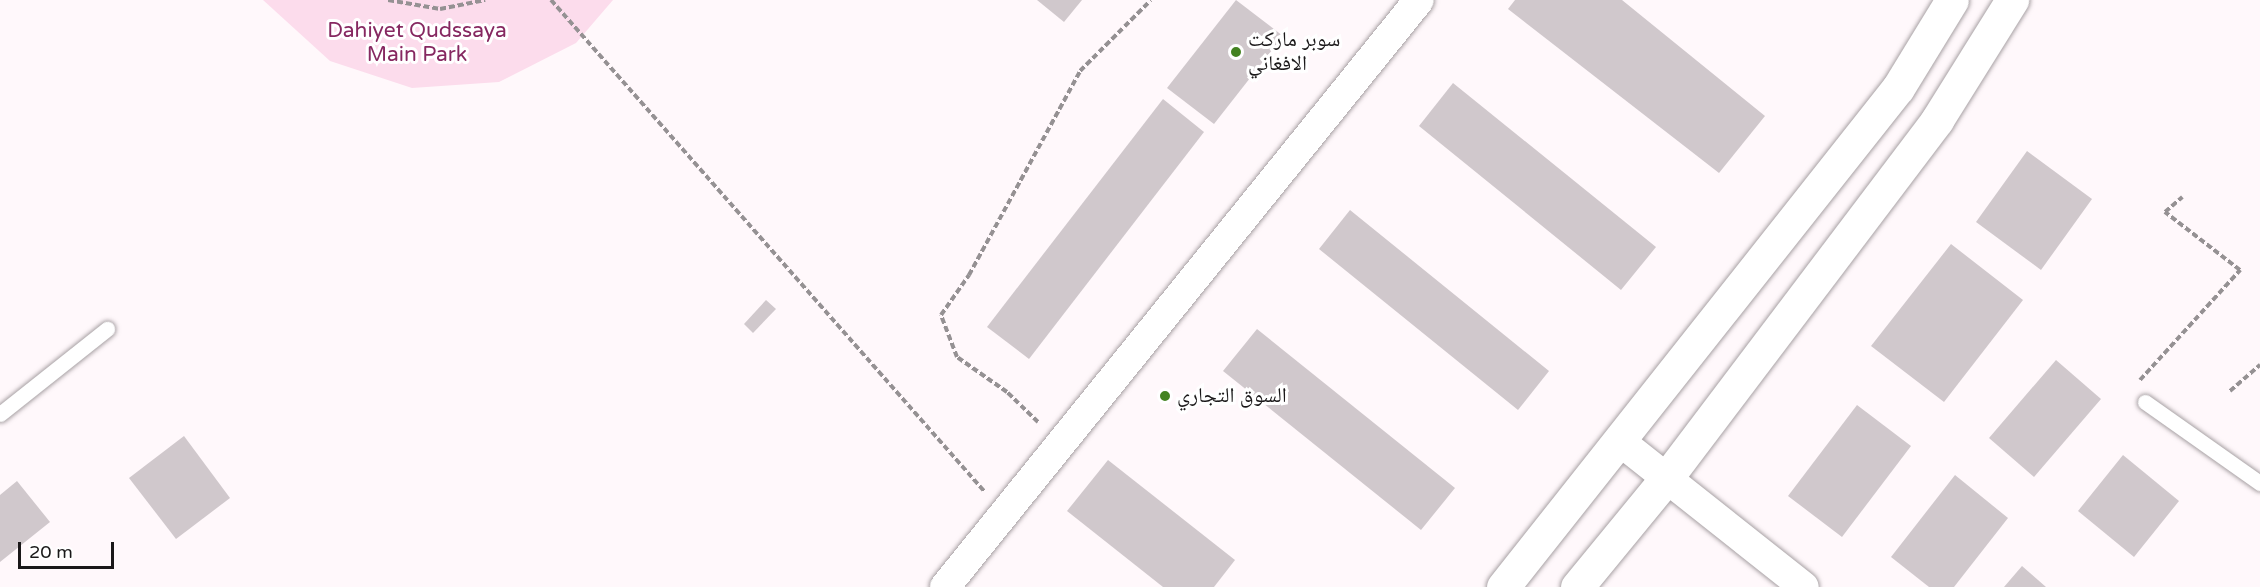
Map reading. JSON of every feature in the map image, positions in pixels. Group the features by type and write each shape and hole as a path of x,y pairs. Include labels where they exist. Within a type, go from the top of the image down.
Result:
{"main road":[{"path":"1503,587 1898,88 1952,0"},
{"path":"1577,587 1665,480 1937,120 2012,0"}],"street":[{"path":"945,587 1058,442 1419,0"},
{"path":"1620,442 1665,480 1804,587"}],"lane":[{"path":"0,414 107,329"},
{"path":"2145,402 2260,483"}],"path":[{"path":"388,0 440,9 485,0"},
{"path":"551,0 1003,512"},
{"path":"1058,442 1007,392 957,357 941,315 969,275 1080,71 1151,0"},
{"path":"2145,402 2129,392 2240,270 2165,212 2182,197"},
{"path":"2230,391 2260,365"}],"green space":[{"name":"Dahiyet Qudssaya Main Park","path":"263,0 613,0 576,43 499,82 412,88 330,61"}],"building":[{"path":"1037,0 1082,0 1064,22"},
{"path":"1236,0 1283,36 1214,124 1167,88"},
{"path":"1515,0 1622,0 1765,116 1719,173 1508,9"},
{"path":"1453,83 1656,247 1621,290 1419,126"},
{"path":"1163,99 1204,132 1029,359 987,327"},
{"path":"2027,151 2092,199 2041,270 1976,222"},
{"path":"1350,210 1549,371 1518,410 1319,249"},
{"path":"1951,244 2023,300 1944,402 1871,346"},
{"path":"766,300 776,309 753,333 744,324"},
{"path":"1257,329 1455,488 1421,530 1223,371"},
{"path":"2056,360 2101,399 2034,477 1989,438"},
{"path":"1857,405 1911,446 1842,537 1788,496"},
{"path":"184,436 230,498 176,539 129,478"},
{"path":"2123,455 2179,501 2134,557 2078,511"},
{"path":"1108,460 1235,560 1214,587 1163,587 1067,511"},
{"path":"1955,475 2008,518 1954,587 1929,587 1891,557"},
{"path":"17,481 50,522 0,562 0,495"},
{"path":"2022,566 2046,587 2004,587"}],"place":[{"name":"سوبر ماركت الافغاني","path":"1236,52"},
{"name":"السوق التجاري","path":"1165,396"}]}
